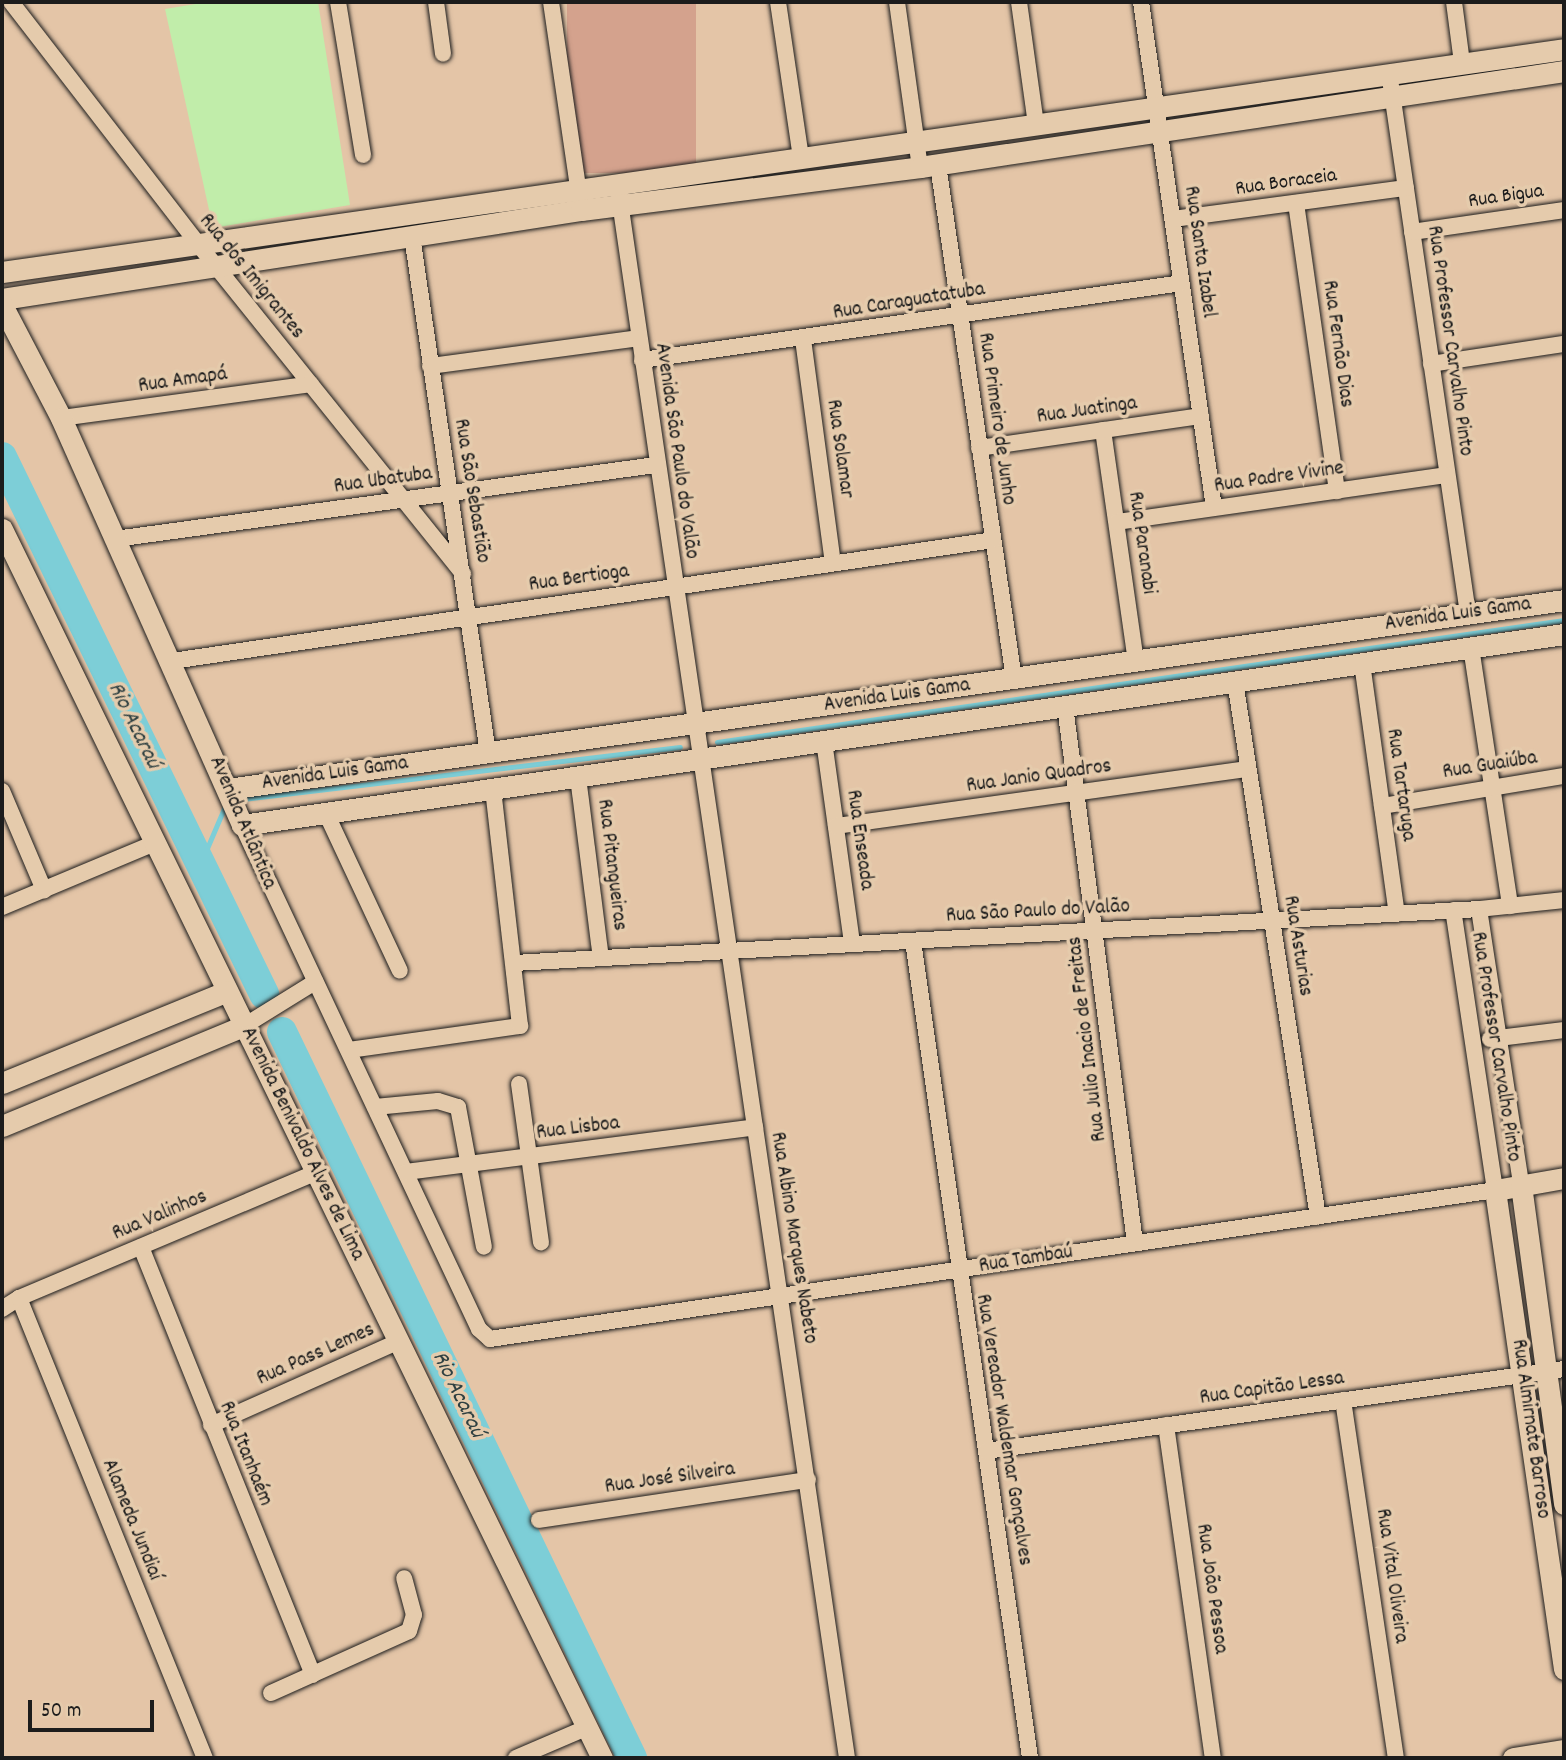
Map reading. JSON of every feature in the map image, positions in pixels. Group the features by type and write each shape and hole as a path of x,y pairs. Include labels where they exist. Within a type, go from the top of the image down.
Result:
{"street":[{"name":"Rua dos Imigrantes","path":"11,2 198,244 463,574"},
{"path":"338,2 363,155"},
{"path":"436,2 443,54"},
{"path":"551,2 581,210"},
{"path":"778,2 800,157"},
{"name":"Rua Primeiro de Junho","path":"897,2 917,141 929,166 960,316 1014,679"},
{"path":"1019,2 1036,124"},
{"name":"Rua Santa Izabel","path":"1141,2 1214,508"},
{"path":"1454,2 1462,63"},
{"path":"2,272 1564,49"},
{"path":"2,299 581,210 929,166 1564,71"},
{"name":"Rua Professor Carvalho Pinto","path":"1389,74 1468,614"},
{"name":"Avenida São Paulo do Valão","path":"617,183 694,725"},
{"name":"Rua Boraceia","path":"1173,219 1406,188"},
{"name":"Rua Fernão Dias","path":"1296,203 1337,491"},
{"name":"Rua Bigua","path":"1412,232 1564,210"},
{"name":"Rua São Sebastião","path":"412,236 488,753"},
{"name":"Rua Caraguatatuba","path":"642,360 803,340 1182,283"},
{"name":"Avenida Atlântica","path":"2,304 61,418 229,789 242,825 478,1329 487,1338"},
{"path":"430,366 639,338"},
{"name":"Rua Solamar","path":"803,340 833,563"},
{"path":"1431,364 1564,344"},
{"name":"Rua Amapá","path":"61,418 311,384"},
{"name":"Rua Juatinga","path":"979,448 1201,416"},
{"name":"Rua Paranabi","path":"1104,430 1136,661"},
{"name":"Rua Ubatuba","path":"116,539 656,465"},
{"name":"Rua Padre Vivine","path":"1117,522 1447,475"},
{"name":"Avenida Benivaldo Alves de Lima","path":"2,529 227,991 250,1022 318,1172 602,1758"},
{"name":"Rua Bertioga","path":"172,661 993,540"},
{"name":"Avenida Luis Gama","path":"229,789 1564,600"},
{"name":"Avenida Luis Gama","path":"242,825 1564,634"},
{"path":"1471,647 1510,906"},
{"name":"Rua Tartaruga","path":"1362,663 1397,914"},
{"name":"Rua Asturias","path":"1235,681 1318,1217"},
{"name":"Rua Julio Inacio de Freitas","path":"1065,706 1135,1243"},
{"name":"Rua Albino Marques Nabeto","path":"694,725 808,1480 846,1758"},
{"name":"Rua Enseada","path":"824,741 852,944"},
{"name":"Rua Janio Quadros","path":"836,826 1247,769"},
{"name":"Rua Pitangueiras","path":"578,776 601,958"},
{"name":"Rua Guaiúba","path":"1382,806 1564,776"},
{"path":"349,1049 520,1026 493,789"},
{"path":"2,791 44,890"},
{"path":"326,813 400,971"},
{"path":"2,906 155,843"},
{"name":"Rua São Paulo do Valão","path":"514,963 1397,914 1564,900"},
{"name":"Rua Professor Carvalho Pinto","path":"1479,909 1521,1185"},
{"name":"Rua Professor Carvalho Pinto","path":"1453,910 1495,1190"},
{"name":"Rua Vereador Waldemar Gonçalves","path":"913,941 957,1270 1030,1758"},
{"path":"2,1126 250,1022 315,982"},
{"path":"2,1083 227,991"},
{"path":"1474,1041 1564,1030"},
{"path":"519,1084 541,1242"},
{"path":"375,1107 454,1104 471,1164 484,1247"},
{"name":"Rua Lisboa","path":"406,1172 755,1127"},
{"name":"Rua Valinhos","path":"2,1309 19,1298 318,1172"},
{"name":"Rua Tambaú","path":"487,1338 781,1298 1564,1178"},
{"name":"Rua Almirnate Barroso","path":"1521,1185 1555,1370 1564,1504"},
{"name":"Rua Almirnate Barroso","path":"1495,1190 1564,1669"},
{"name":"Rua Itanhaém","path":"141,1247 313,1675"},
{"name":"Alameda Jundiaí","path":"19,1298 205,1758"},
{"name":"Rua Pass Lemes","path":"211,1425 400,1341"},
{"name":"Rua Capitão Lessa","path":"986,1451 1555,1370"},
{"name":"Rua Vital Oliveira","path":"1343,1400 1396,1758"},
{"name":"Rua João Pessoa","path":"1166,1425 1213,1758"},
{"name":"Rua José Silveira","path":"539,1520 808,1480"},
{"path":"271,1693 408,1632 414,1615 404,1578"},
{"path":"516,1758 586,1728"},
{"path":"1513,1758 1564,1750"}],"green space":[{"path":"208,2 318,2 350,205 213,228 165,9"}],"building":[{"path":"567,2 696,2 696,173 567,173"}],"waterway":[{"name":"Rio Acaraú","path":"2,457 264,994"},
{"path":"717,742 1564,620"},
{"path":"235,800 680,747"},
{"path":"199,867 225,806"},
{"name":"Rio Acaraú","path":"282,1032 632,1758"}]}
